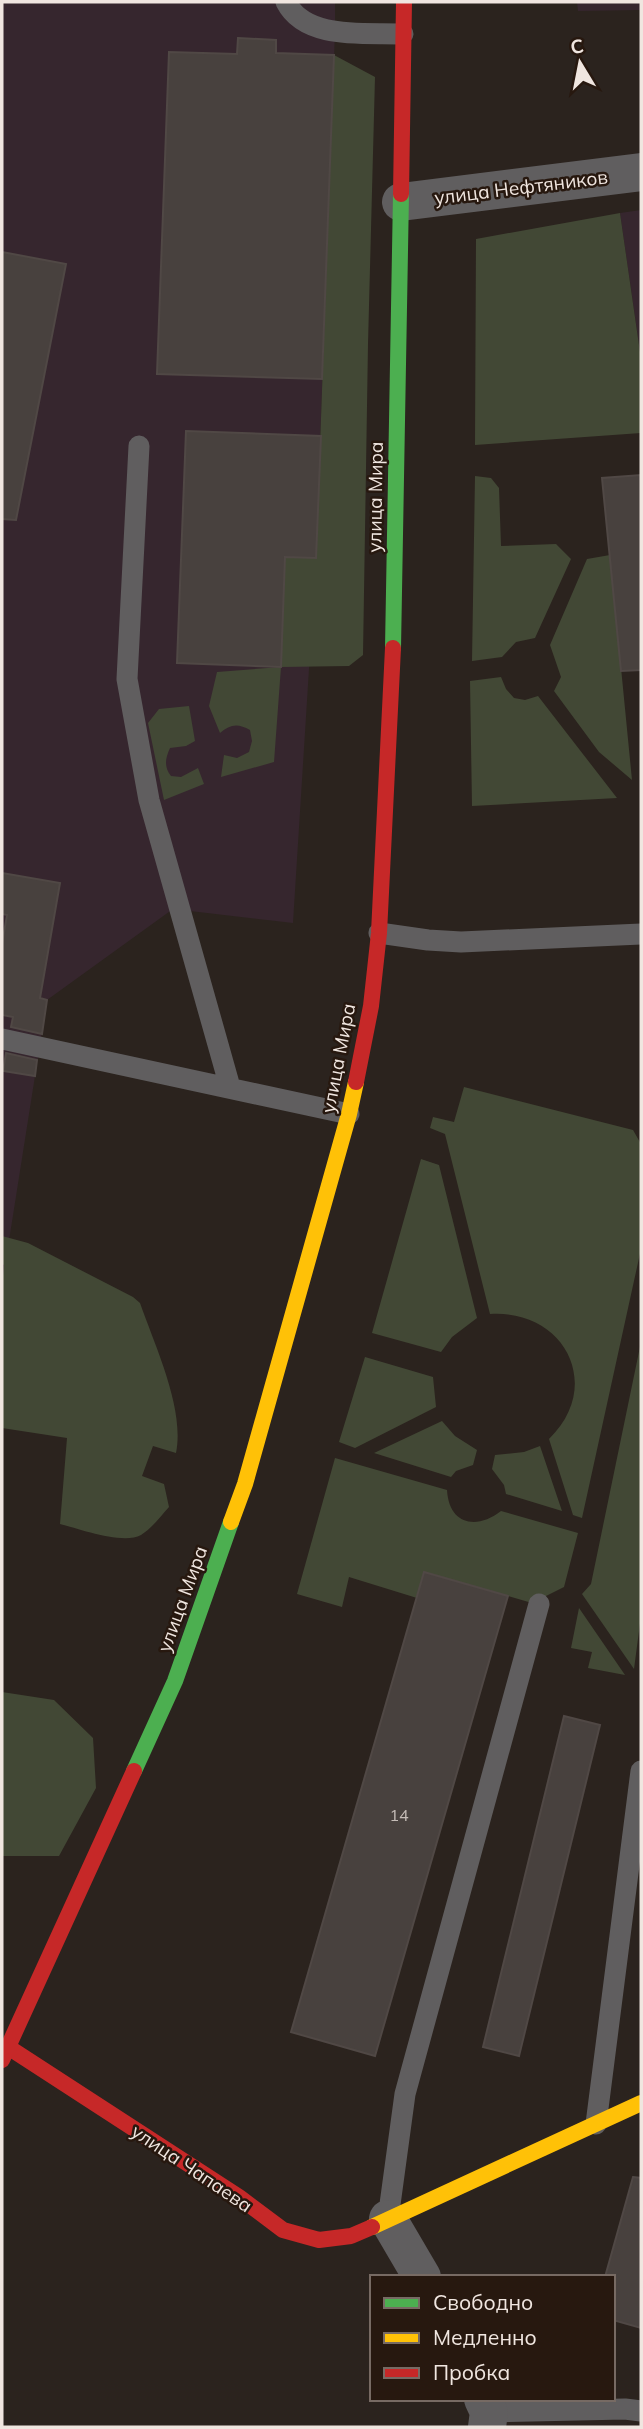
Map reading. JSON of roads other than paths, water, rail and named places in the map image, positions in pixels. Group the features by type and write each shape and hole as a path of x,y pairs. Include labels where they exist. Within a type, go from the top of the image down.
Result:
{"main road":[{"name":"улица Мира","path":"5,2053 175,1681 245,1484 349,1114 371,1006 379,933 393,671 404,2"},
{"name":"улица Чапаева","path":"5,2053 239,2197 283,2231 319,2240 351,2236 641,2103"}],"street":[{"name":"улица Нефтяников","path":"401,202 641,172"},
{"path":"388,2219 421,2275"}],"lane":[{"path":"286,2 301,19 317,28 403,34"},
{"path":"139,446 127,679 149,800 230,1087"},
{"path":"379,933 461,942 641,934"},
{"path":"2,1038 349,1114"},
{"path":"388,2219 405,2094 539,1604"},
{"path":"596,2124 641,1771"},
{"path":"489,2416 625,2409 641,2411"}]}
